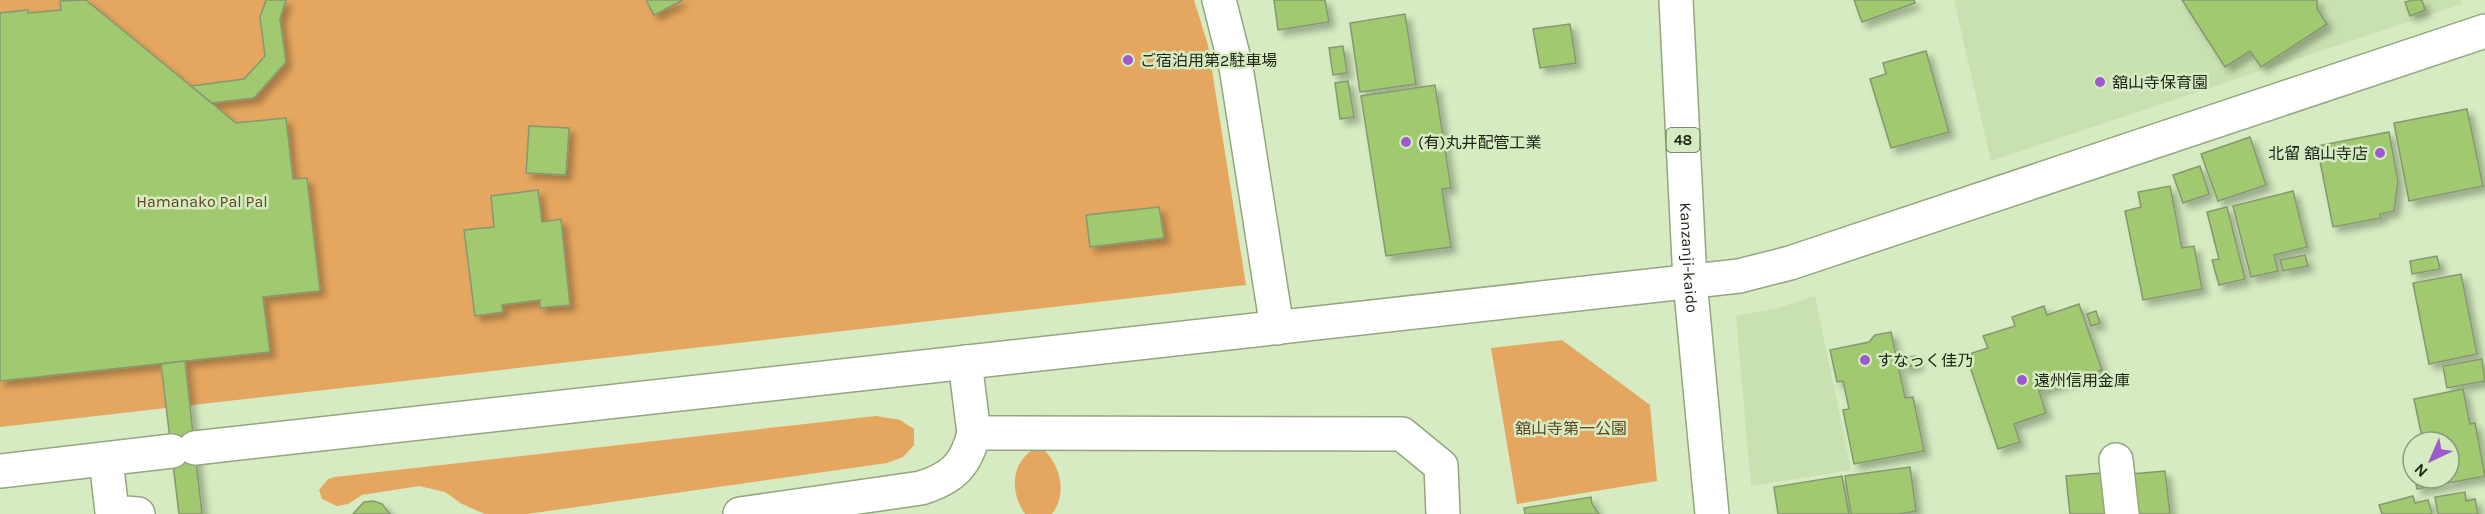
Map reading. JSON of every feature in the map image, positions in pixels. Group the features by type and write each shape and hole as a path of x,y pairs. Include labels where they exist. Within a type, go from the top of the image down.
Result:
{"street":[{"path":"1219,0 1236,67 1277,328"},
{"name":"Kanzanji-kaido","path":"1676,0 1690,281 1712,514"},
{"path":"0,471 1740,276 1790,263 2485,32"},
{"path":"740,514 921,488 940,482 957,469 969,452 974,432 965,362"},
{"path":"974,432 1402,434 1441,466 1443,514"},
{"path":"106,459 112,512 138,514"},
{"path":"2116,460 2122,514"}],"shaded area":[{"name":"舘山寺保育園","path":"1954,0 2460,0 2462,4 1991,161"},
{"path":"1815,296 1851,470 1751,486 1736,316 1774,309"}],"green space":[{"name":"Hamanako Pal Pal","path":"0,0 1194,0 1208,45 1246,285 0,427"},
{"name":"舘山寺第一公園","path":"1562,340 1650,405 1657,481 1517,504 1491,348"},
{"path":"876,416 900,420 914,429 914,445 903,457 887,463 527,514 485,514 462,504 445,492 419,486 362,495 348,504 337,506 322,499 319,490 328,479 335,477"},
{"path":"1031,451 1045,451 1058,473 1061,490 1057,506 1052,514 1025,514 1017,498 1016,472 1024,457"}],"building":[{"path":"86,0 236,123 286,118 293,179 307,178 320,291 263,297 270,352 0,381 0,13 61,10 60,1"},
{"path":"266,0 286,0 280,19 286,62 254,98 212,103 191,86 244,79 265,56 260,17"},
{"path":"646,0 683,0 654,15"},
{"path":"1274,0 1325,0 1329,22 1278,30"},
{"path":"1854,0 1914,0 1915,3 1862,22"},
{"path":"2182,0 2317,0 2317,9 2327,24 2261,67 2250,51 2225,67"},
{"path":"2422,0 2425,10 2410,16 2405,2"},
{"path":"1405,14 1416,84 1360,92 1350,23"},
{"path":"1570,24 1576,63 1540,68 1533,29"},
{"path":"1343,46 1347,73 1333,75 1329,48"},
{"path":"1926,51 1949,132 1891,148 1870,79 1886,74 1883,63"},
{"path":"1348,81 1354,117 1340,119 1335,83"},
{"name":"(有)丸井配管工業","path":"1435,85 1451,188 1442,189 1451,247 1386,256 1361,96"},
{"path":"2467,109 2483,186 2409,201 2394,123"},
{"path":"529,126 569,128 566,175 526,173"},
{"path":"2389,132 2398,181 2394,211 2380,214 2381,218 2333,227 2317,146"},
{"path":"2250,137 2266,185 2218,201 2201,154"},
{"path":"2200,166 2209,194 2183,203 2173,175"},
{"path":"2170,186 2182,248 2194,246 2202,289 2143,300 2125,211 2141,207 2138,192"},
{"path":"538,190 542,222 561,219 570,305 540,308 540,300 502,305 503,312 475,316 464,230 494,227 491,196"},
{"path":"2293,191 2307,247 2274,255 2278,271 2251,277 2233,206"},
{"path":"1159,207 1164,238 1090,247 1086,215"},
{"path":"2227,207 2245,279 2219,285 2212,260 2219,259 2207,212"},
{"path":"2305,255 2308,266 2283,271 2280,260"},
{"path":"2437,256 2440,269 2412,274 2410,261"},
{"path":"2461,274 2477,354 2429,364 2413,283"},
{"name":"遠州信用金庫","path":"2079,304 2102,370 2039,391 2046,413 2014,424 2020,442 1998,449 1966,355 1988,348 1983,336 2015,326 2012,317 2044,306 2047,315"},
{"path":"2096,311 2100,323 2091,326 2087,314"},
{"path":"1891,332 1905,398 1913,397 1924,451 1854,464 1843,410 1849,409 1843,381 1837,382 1830,350 1869,342 1875,335"},
{"path":"1916,356 1918,365 1902,368 1901,358"},
{"path":"2482,359 2485,381 2447,388 2443,366"},
{"path":"185,361 202,514 179,514 161,364"},
{"path":"2463,389 2470,424 2475,423 2485,476 2461,481 2461,430 2420,430 2414,399"},
{"path":"1910,467 1916,511 1899,514 1851,514 1845,476"},
{"path":"2165,471 2170,514 2135,514 2131,474"},
{"path":"2101,473 2105,514 2070,514 2066,476"},
{"path":"1842,476 1849,514 1778,514 1774,487"},
{"path":"2465,492 2466,501 2475,499 2478,514 2438,514 2435,497"},
{"path":"2413,496 2415,503 2428,500 2432,514 2382,514 2379,505"},
{"path":"1591,497 1592,504 1599,514 1525,514 1524,508"},
{"path":"373,501 382,504 390,514 353,514 364,502"}],"place":[{"name":"ご宿泊用第2駐車場","path":"1128,60"},
{"name":"舘山寺保育園","path":"2100,82"},
{"name":"(有)丸井配管工業","path":"1406,142"},
{"name":"北留 舘山寺店","path":"2380,153"},
{"name":"すなっく佳乃","path":"1865,360"},
{"name":"遠州信用金庫","path":"2022,380"}]}
